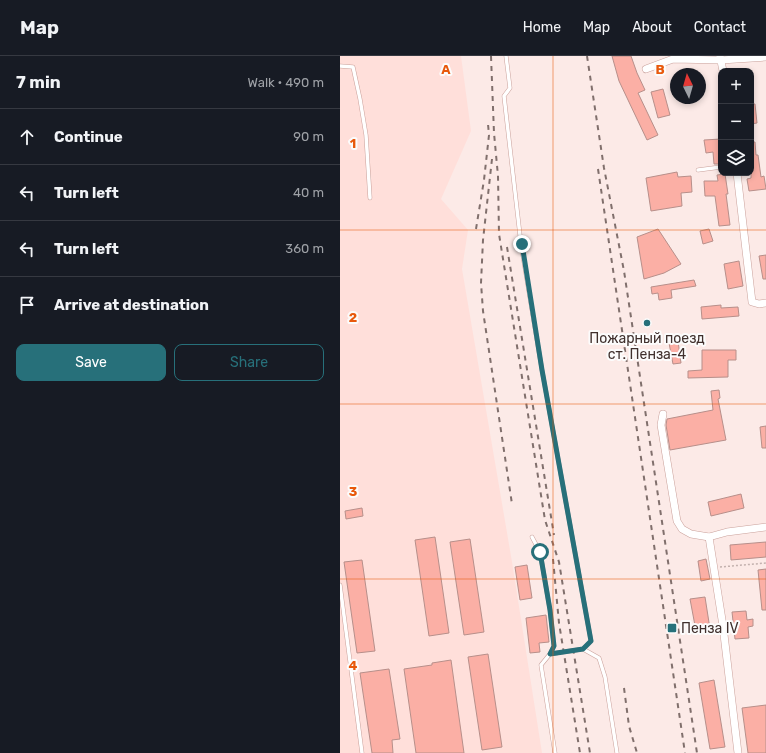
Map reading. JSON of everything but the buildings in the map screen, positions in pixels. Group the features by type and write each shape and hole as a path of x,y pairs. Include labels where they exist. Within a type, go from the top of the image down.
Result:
{"street":[{"path":"646,69 673,59 766,56"},
{"path":"720,58 722,68"},
{"path":"738,176 752,302 759,304 766,303"},
{"path":"664,414 662,425 677,520 682,529 691,534 709,537 726,532 766,527"},
{"path":"709,537 723,626 738,753"}],"lane":[{"path":"506,56 510,88 504,96 522,244 542,370 591,641 583,649 550,654"},
{"path":"340,66 353,67 366,135 370,198"},
{"path":"698,170 718,167"},
{"path":"532,537 540,552 550,610 554,646 550,654 541,665 555,753"},
{"path":"340,585 362,753"},
{"path":"583,649 599,658 605,676 617,753"}],"path":[{"path":"714,568 766,563"}],"shaded area":[{"path":"340,56 461,56 471,131 441,199 468,230 462,269 512,562 542,753 340,753"}],"railway":[{"path":"491,56 494,133 498,176 499,234 545,520 559,562 590,753"},
{"path":"587,56 604,168 624,271 697,753"},
{"path":"476,229 484,180 489,135 488,124"},
{"path":"492,159 483,240 481,283 483,311 512,504"},
{"path":"598,169 685,753"},
{"path":"507,247 554,535"},
{"path":"553,559 559,623 580,753"},
{"path":"624,688 629,726 637,753"}],"place":[{"name":"Пожарный поезд ст. Пенза-4","path":"647,323"},
{"name":"Пенза IV","path":"672,628"}],"route":[{"path":"522,244 542,370 591,641 583,649 550,654 554,646 550,610 540,552"}]}
